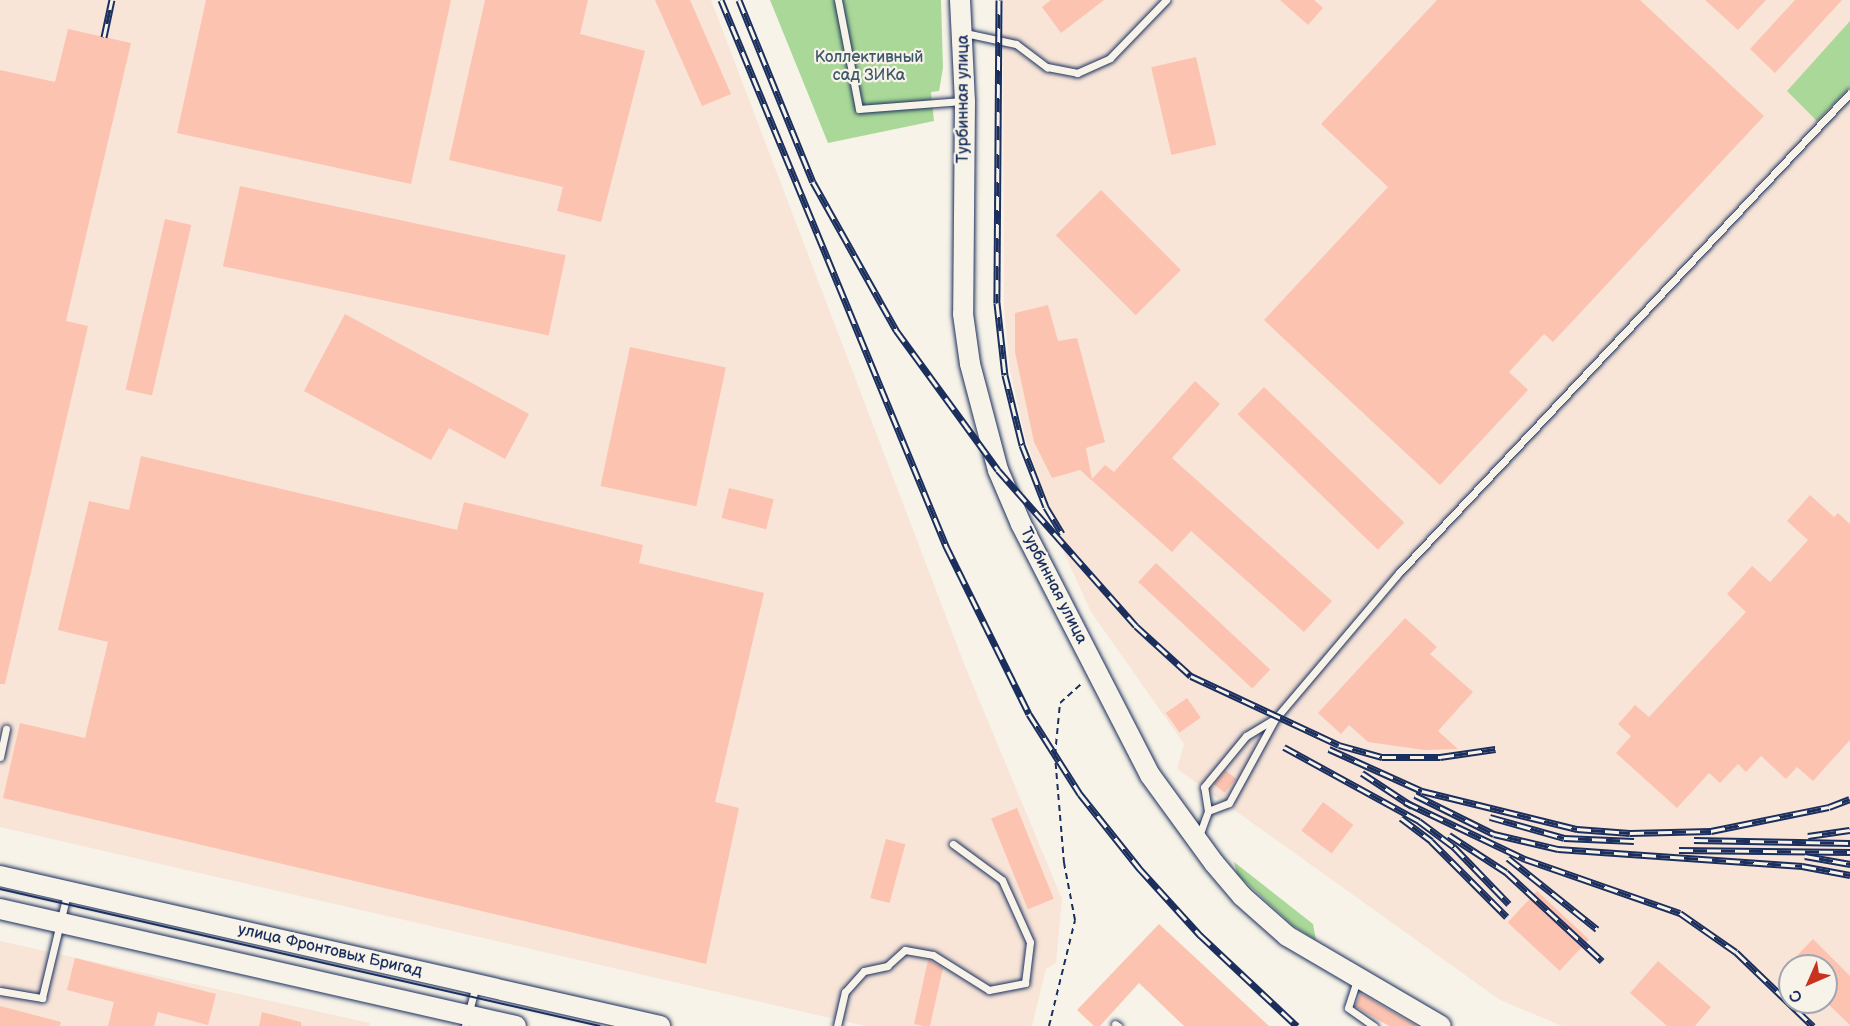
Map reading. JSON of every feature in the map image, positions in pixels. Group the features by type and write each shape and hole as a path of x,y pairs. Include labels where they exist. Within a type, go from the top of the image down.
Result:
{"main road":[{"name":"Турбинная улица","path":"960,0 964,33 965,101 963,314 970,364 1005,490 1150,775 1197,841 1242,896 1287,936 1356,980 1441,1026"},
{"name":"улица Фронтовых Бригад","path":"0,876 660,1026"},
{"name":"улица Фронтовых Бригад","path":"0,909 467,1020 516,1026"}],"lane":[{"path":"838,0 859,109 965,101"},
{"path":"964,33 1016,44 1047,67 1077,73 1110,58 1166,0"},
{"path":"1208,811 1229,803 1275,718 1406,565 1850,93"},
{"path":"1197,841 1208,811 1204,787 1246,736 1275,718"},
{"path":"0,757 6,729"},
{"path":"837,1026 845,992 864,971 887,966 905,950 933,955 989,990 1025,983 1030,942 1002,880 953,844"},
{"path":"0,991 42,998 67,891"},
{"path":"1356,980 1348,1008 1374,1026"},
{"path":"467,1020 477,984"}],"path":[{"path":"1049,1026 1075,920 1064,863 1055,755 1060,703 1095,669"}],"shaded area":[{"path":"0,0 711,0 965,666 1062,899 1056,963 1046,969 1032,1026 865,1026 0,827"},
{"path":"1003,0 1850,0 1850,1026 1562,1026 1500,1000 1177,769 1184,744 1091,612 1057,537 1025,437 1010,370 1004,309"},
{"path":"0,941 370,1023 369,1026 0,1026"}],"green space":[{"name":"Коллективный сад ЗИКа","path":"770,0 941,0 943,68 939,91 931,92 934,121 828,143"},
{"path":"1850,21 1850,87 1817,121 1787,91"},
{"path":"1234,862 1313,924 1316,940 1292,925 1237,874"}],"building":[{"path":"206,0 451,0 411,184 177,133"},
{"path":"485,0 588,0 580,34 645,51 601,222 557,211 563,187 449,160"},
{"path":"655,0 690,0 731,94 702,106"},
{"path":"1051,0 1104,0 1061,33 1042,7"},
{"path":"1280,0 1314,0 1323,8 1308,25"},
{"path":"1437,0 1640,0 1764,116 1553,342 1544,334 1509,372 1528,390 1440,485 1264,320 1388,187 1321,124"},
{"path":"1705,0 1766,0 1738,30"},
{"path":"1795,0 1842,0 1775,73 1750,49"},
{"path":"68,29 131,43 66,321 88,326 5,684 0,684 0,70 55,82"},
{"path":"1196,57 1216,145 1171,155 1151,67"},
{"path":"240,186 566,255 549,335 223,266"},
{"path":"1101,190 1181,270 1136,315 1056,235"},
{"path":"165,219 191,225 152,396 126,390"},
{"path":"1048,305 1058,341 1077,338 1105,442 1086,448 1092,479 1105,465 1114,472 1195,381 1220,404 1172,458 1332,601 1304,632 1191,531 1172,552 1080,470 1052,478 1034,442 1015,352 1015,313"},
{"path":"345,314 529,414 505,459 449,428 431,460 304,391"},
{"path":"630,347 726,367 696,506 600,486"},
{"path":"1264,387 1404,522 1378,550 1238,414"},
{"path":"141,456 457,530 464,502 643,545 639,563 764,593 715,802 739,808 706,964 3,798 20,723 85,738 108,642 58,630 89,501 129,510"},
{"path":"729,488 774,499 766,529 722,518"},
{"path":"1810,495 1834,517 1838,513 1850,524 1850,740 1813,781 1797,767 1786,779 1761,756 1746,772 1738,764 1720,783 1709,773 1677,808 1616,753 1631,736 1618,724 1635,705 1649,717 1746,612 1727,594 1752,566 1770,582 1808,540 1787,521"},
{"path":"1156,563 1270,669 1252,688 1138,582"},
{"path":"1405,618 1437,647 1430,654 1473,692 1438,731 1458,749 1424,750 1368,742 1349,725 1341,734 1318,713"},
{"path":"1187,698 1201,718 1179,733 1166,713"},
{"path":"1225,770 1236,779 1225,793 1214,784"},
{"path":"1323,802 1353,825 1332,854 1301,831"},
{"path":"1017,808 1054,899 1028,909 991,818"},
{"path":"886,839 905,844 890,903 870,898"},
{"path":"1537,891 1589,939 1560,971 1508,922"},
{"path":"1159,924 1269,1026 1184,1026 1139,983 1100,1026 1094,1026 1077,1010"},
{"path":"1813,939 1828,954 1799,954"},
{"path":"75,958 216,994 208,1025 158,1012 154,1026 108,1026 114,1002 67,990"},
{"path":"928,960 943,968 930,1026 924,1026 914,1024"},
{"path":"1658,961 1711,1007 1695,1026 1667,1026 1630,993"},
{"path":"1838,964 1850,976 1850,1025 1838,1014"},
{"path":"1361,993 1417,1026 1389,1026 1366,1013 1355,1006"},
{"path":"0,1006 61,1022 60,1026 0,1026"},
{"path":"262,1012 301,1022 301,1026 259,1026"}],"tram line":[{"path":"0,889 600,1026"}],"railway":[{"path":"104,37 112,0"},
{"path":"721,0 946,546 1029,714 1080,794 1139,868 1200,935 1297,1026"},
{"path":"739,0 813,182 896,330 998,470 1136,626 1191,676 1339,745 1382,757 1440,757 1495,749"},
{"path":"999,0 997,303 1005,375 1022,445 1046,507 1062,534"},
{"path":"1284,747 1419,821 1454,847 1509,904"},
{"path":"1329,749 1422,791 1577,829 1630,833 1711,831 1829,807 1850,799"},
{"path":"1362,773 1412,806"},
{"path":"1415,795 1494,834 1558,849 1802,866 1850,875"},
{"path":"1405,802 1525,859 1680,913 1736,952 1813,1026"},
{"path":"1490,817 1564,838 1634,841"},
{"path":"1401,818 1431,841 1507,917"},
{"path":"1808,836 1850,830"},
{"path":"1449,835 1506,872 1602,961"},
{"path":"1694,840 1850,843"},
{"path":"1679,850 1850,852"},
{"path":"1805,856 1850,864"},
{"path":"1508,858 1597,929"}]}
